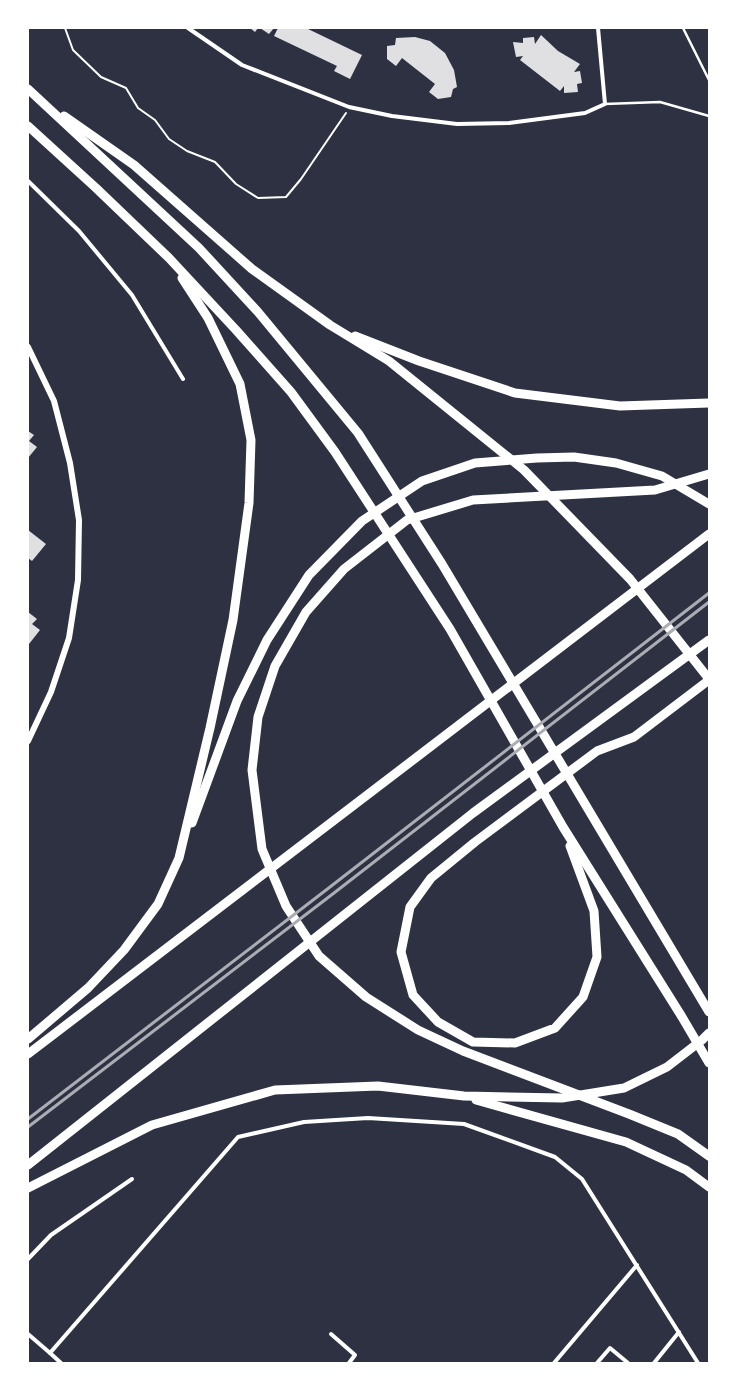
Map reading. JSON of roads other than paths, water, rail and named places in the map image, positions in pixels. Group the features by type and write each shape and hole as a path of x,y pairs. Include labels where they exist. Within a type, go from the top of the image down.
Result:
{"highway":[{"path":"32,92 134,165 252,269 330,325 389,361 524,470 630,579 709,679 634,737 597,751 475,842 431,878 410,908 401,952 413,995 438,1022 473,1042 515,1043 555,1028 583,997 597,957 594,911 563,828"},
{"path":"32,92 199,248 258,312 358,433 442,564 709,1012"},
{"path":"28,126 96,188 169,258 291,392 335,452 450,629 563,828 682,1017 709,1063"},
{"path":"169,258 208,318 240,384 251,440 249,503 233,620 210,728 179,858"},
{"path":"330,325 419,362 515,393 620,406 709,403"},
{"path":"28,1039 88,988 124,950 158,904 179,858 237,701 267,640 309,575 362,521 422,482 475,463 538,458 574,457 616,463 662,476 709,504"},
{"path":"709,474 655,490 473,500 407,520 344,569 306,612 274,666 258,717 252,770 262,849 286,906 319,956 366,997 418,1030 463,1051 678,1134 709,1156"},
{"path":"28,1054 709,534"},
{"path":"28,1166 473,813 709,640"},
{"path":"28,1188 152,1125 275,1090 378,1086 464,1096 562,1098 624,1088 668,1067 709,1033"},
{"path":"464,1096 626,1142 686,1170 709,1187"}],"street":[{"path":"188,28 242,64 349,107 392,116 457,124 509,123 585,113 605,104 598,28"},
{"path":"28,182 79,232 132,295 183,379"},
{"path":"28,347 54,401 70,463 79,520 78,580 69,638 51,692 28,741"},
{"path":"50,1353 238,1137 304,1122 368,1118 464,1124 555,1157 582,1179 698,1363"},
{"path":"28,1259 51,1234 132,1179"},
{"path":"554,1363 637,1265"},
{"path":"654,1363 679,1332"},
{"path":"28,1334 61,1363"},
{"path":"331,1334 356,1355 349,1363"},
{"path":"597,1363 610,1348 628,1363"}],"lane":[{"path":"683,28 709,80"},
{"path":"605,104 660,102 709,116"}],"railway":[{"path":"28,1119 709,593"},
{"path":"28,1127 334,893 709,602"}]}
